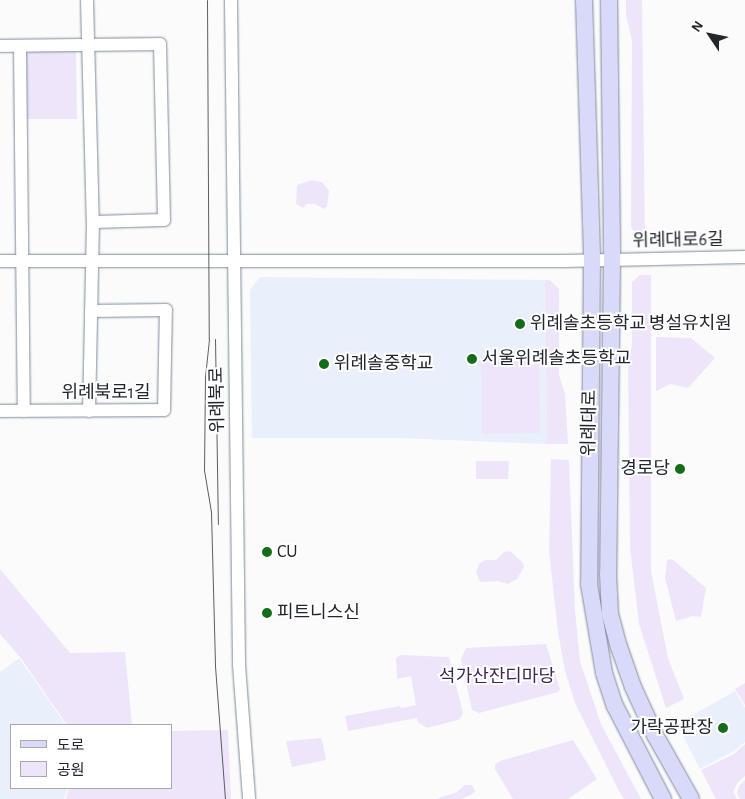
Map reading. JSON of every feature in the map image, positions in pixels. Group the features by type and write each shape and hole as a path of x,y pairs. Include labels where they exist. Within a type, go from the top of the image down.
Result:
{"main road":[{"name":"위례대로","path":"584,0 592,260 589,584 604,673 615,706 663,799"},
{"name":"위례대로","path":"609,0 612,260 608,574 610,614 633,687 655,735 690,799"}],"street":[{"path":"87,0 93,222 90,411"},
{"name":"위례북로","path":"231,0 239,665 249,799"},
{"path":"0,46 160,44 164,220 93,222"},
{"path":"20,46 24,411"},
{"name":"위례대로6길","path":"235,260 612,260 745,257"},
{"path":"0,261 235,260"},
{"name":"위례북로1길","path":"0,411 164,410 166,310 92,310"}],"shaded area":[{"path":"260,277 545,280 547,444 398,438 252,438 250,290"},
{"path":"19,658 65,724 10,724 10,789 68,789 64,799 0,799 0,672"},
{"path":"735,691 745,708 745,742 734,751 700,769 677,724"}],"green space":[{"path":"626,0 642,0 645,241 631,228 632,41 626,15"},
{"path":"70,48 76,52 77,119 26,119 25,56 30,49"},
{"path":"312,180 322,182 329,191 327,206 324,209 315,204 307,204 303,208 296,204 297,185"},
{"path":"640,275 651,275 651,571 668,658 684,699 666,708 639,624 630,548 628,361 632,346 632,282"},
{"path":"545,280 550,280 559,289 559,375 565,394 568,444 547,444"},
{"path":"656,337 691,338 715,358 688,388 670,384 656,391"},
{"path":"539,356 540,433 482,434 481,357"},
{"path":"551,459 569,460 575,610 580,661 601,724 641,799 624,799 620,793 575,703 565,671 558,632 549,551"},
{"path":"476,461 509,461 508,479 476,479"},
{"path":"510,551 523,563 524,567 517,579 508,584 497,581 480,582 476,572 479,564 485,560 496,560 504,552"},
{"path":"672,559 706,588 701,617 693,616 676,621 665,578 667,560"},
{"path":"0,569 70,653 125,652 132,724 66,724 20,657 0,634"},
{"name":"석가산잔디마당","path":"546,644 560,689 558,692 479,713 472,710 461,659 466,648"},
{"path":"400,655 449,657 463,713 461,717 458,720 427,728 418,722 417,718 348,731 345,716 416,705 411,676 397,679 396,658"},
{"path":"745,683 745,705 735,689"},
{"path":"228,730 231,799 66,799 69,789 172,789 172,731"},
{"path":"320,738 326,760 292,767 286,741"},
{"path":"573,740 597,779 568,799 513,799 495,769 495,764"},
{"path":"745,744 745,776 738,782 733,792 737,799 716,799 701,770 734,754"},
{"path":"745,780 745,799 740,799 737,794 739,786"},
{"path":"465,785 472,785 475,791 471,795 460,799 436,799 457,792"}],"tram line":[{"path":"207,0 209,339 205,376 204,470 211,512 215,666 225,799"},
{"path":"215,339 218,524"}],"place":[{"name":"위례솔초등학교 병설유치원","path":"520,324"},
{"name":"서울위례솔초등학교","path":"472,359"},
{"name":"위례솔중학교","path":"324,364"},
{"name":"경로당","path":"680,469"},
{"name":"CU","path":"267,552"},
{"name":"피트니스신","path":"267,613"},
{"name":"가락공판장","path":"723,728"}]}
